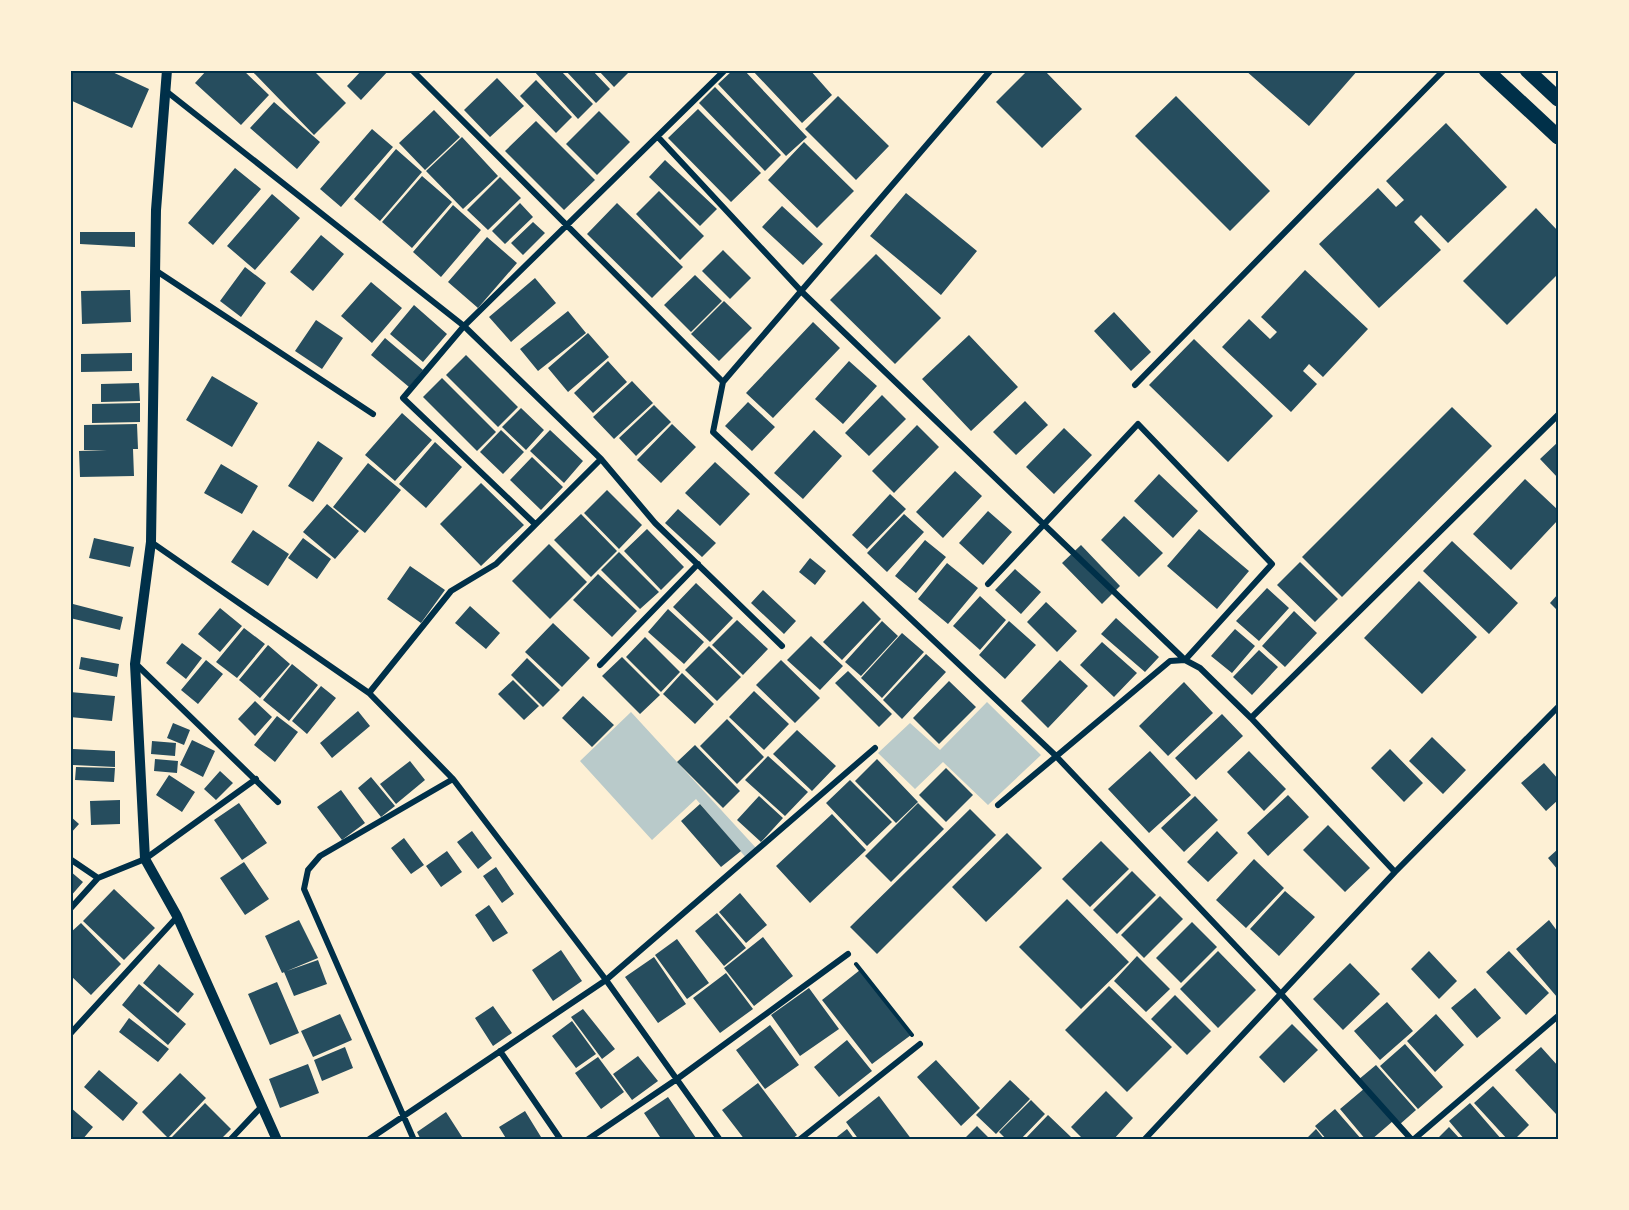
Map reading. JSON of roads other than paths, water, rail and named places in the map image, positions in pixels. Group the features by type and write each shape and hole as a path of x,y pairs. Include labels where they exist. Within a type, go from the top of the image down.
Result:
{"main road":[{"path":"1486,70 1558,137"},
{"path":"1527,70 1558,99"}],"street":[{"path":"167,70 155,269 151,542 135,664 145,859 177,916 263,1105 276,1140"},
{"path":"412,70 723,382"},
{"path":"536,524 403,398 464,326 725,70"},
{"path":"991,70 723,382 713,432 1055,755 1281,994 1412,1140 1558,1016"},
{"path":"1136,386 1443,70"},
{"path":"165,90 464,326 601,459 655,523 782,646"},
{"path":"658,136 802,292 1185,660 1200,668 1251,718 1395,872"},
{"path":"155,269 373,414"},
{"path":"1251,718 1558,415"},
{"path":"988,584 1138,424 1272,564 1185,660 1170,661 1055,755 999,805"},
{"path":"369,693 451,591 472,576 496,564 601,459"},
{"path":"151,542 369,693 453,778 606,980 720,1140"},
{"path":"600,665 698,564"},
{"path":"135,664 278,802"},
{"path":"1144,1140 1395,872 1558,707"},
{"path":"368,1140 606,980 875,748"},
{"path":"414,1140 304,889 308,870 320,856 453,778"},
{"path":"70,909 98,878 145,859 256,779"},
{"path":"70,859 98,878"},
{"path":"70,1034 177,916"},
{"path":"587,1140 677,1079 848,954"},
{"path":"799,1140 920,1044"},
{"path":"500,1051 561,1140"},
{"path":"230,1140 263,1105"}]}
